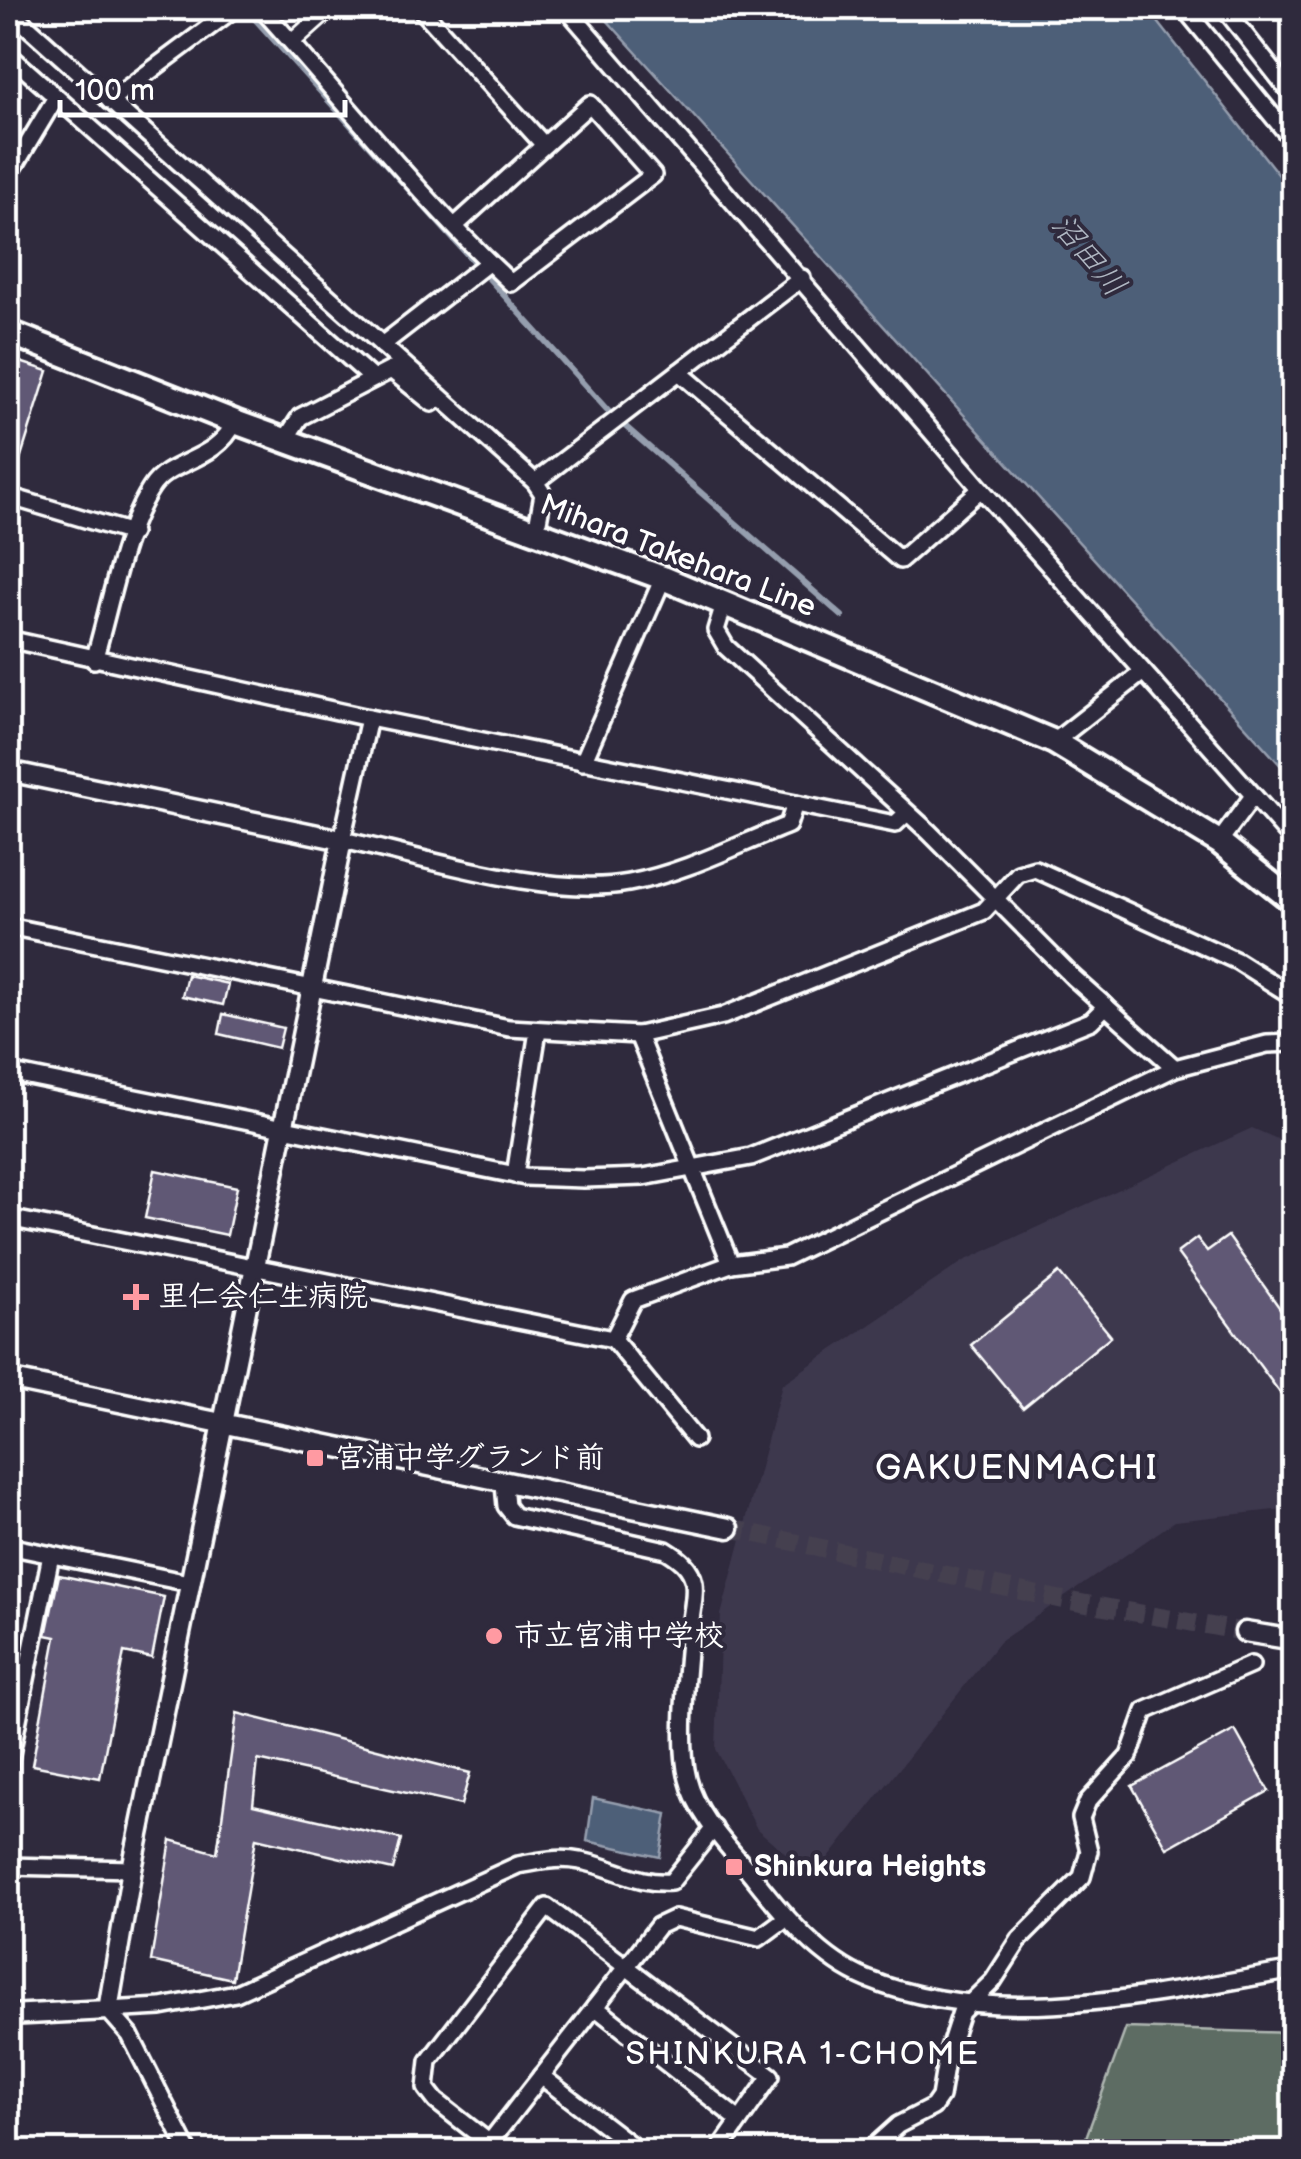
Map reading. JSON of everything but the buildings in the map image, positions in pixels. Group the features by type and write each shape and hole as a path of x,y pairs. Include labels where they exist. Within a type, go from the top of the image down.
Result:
{"main road":[{"name":"Mihara Takehara Line","path":"8,332 235,422 663,578 1054,742 1219,842 1294,902"}],"street":[{"path":"110,101 235,8"},
{"path":"261,8 488,262 511,282 653,175 590,104 456,225"},
{"path":"292,42 330,8"},
{"path":"420,8 544,145"},
{"path":"566,8 981,489 1294,841"},
{"path":"1184,8 1293,140"},
{"path":"1224,8 1294,97"},
{"path":"8,9 535,482 543,494 536,532"},
{"path":"8,54 374,379"},
{"path":"8,177 56,98"},
{"path":"382,345 488,262"},
{"path":"535,482 802,278"},
{"path":"285,440 300,417 391,370 432,403 440,397"},
{"path":"679,372 900,560 981,489"},
{"path":"94,660 132,533 152,484 226,442 235,422"},
{"path":"8,496 132,533"},
{"path":"583,762 663,578"},
{"path":"724,604 716,630 726,647 1175,1068"},
{"path":"8,639 369,718 895,824 907,813"},
{"path":"1054,742 1144,672"},
{"path":"108,2010 132,1869 369,718"},
{"path":"8,771 538,882 626,884 660,876 788,824 795,804"},
{"path":"1219,842 1253,796"},
{"path":"8,926 538,1032 638,1036 723,1016 984,911 1018,874 1034,869 1237,961 1294,997"},
{"path":"8,1072 515,1175 584,1180 692,1170 768,1150 1092,1022 1106,1006"},
{"path":"515,1175 538,1032"},
{"path":"638,1036 731,1264"},
{"path":"613,1339 633,1300 731,1264 786,1257 1175,1068 1267,1044 1294,1043"},
{"path":"8,1218 613,1339 695,1439"},
{"path":"8,1379 504,1485 728,1528"},
{"path":"504,1485 506,1506 514,1516 666,1550 685,1562 694,1582 686,1689 687,1778 714,1828 786,1918 865,1979 916,1993 974,2002 1051,2004 1122,2000 1294,1970"},
{"path":"8,1546 190,1583"},
{"path":"8,1770 52,1555"},
{"path":"1245,1632 1294,1640"},
{"path":"868,2152 898,2124 934,2107 961,2012 974,2002 1020,1939 1082,1877 1088,1851 1081,1818 1088,1801 1129,1756 1138,1721 1145,1712 1251,1665"},
{"path":"8,2015 161,2007 236,1993 518,1865 552,1859 582,1861 652,1884 671,1882 714,1828"},
{"path":"8,1866 132,1869"},
{"path":"718,2152 771,2076 626,1967 547,1907 430,2061 426,2088 491,2148 541,2076 595,2007 626,1967 658,1926 674,1918 758,1938 786,1918"},
{"path":"595,2007 738,2120"},
{"path":"108,2010 130,2035 189,2152"},
{"path":"541,2076 640,2152"}],"shaded area":[{"path":"1252,1128 1293,1146 1293,1508 1175,1521 999,1642 814,1877 757,1829 716,1749 721,1615 782,1384 964,1261"}],"green space":[{"path":"1126,2028 1293,2033 1293,2151 1081,2151"}],"water":[{"name":"沼田川","path":"596,8 1147,8 1293,193 1293,779"},
{"path":"593,1798 667,1814 660,1857 587,1841"}],"waterway":[{"path":"245,8 610,413 842,616"}],"tunnel":[{"path":"729,1528 1053,1598 1245,1632"}],"place":[{"name":"里仁会仁生病院","path":"136,1297"},
{"name":"宮浦中学グランド前","path":"315,1458"},
{"name":"市立宮浦中学校","path":"494,1636"},
{"name":"Shinkura Heights","path":"734,1867"}],"district":[{"name":"GAKUENMACHI","path":"1017,1468"},
{"name":"SHINKURA 1-CHOME","path":"803,2054"}]}
